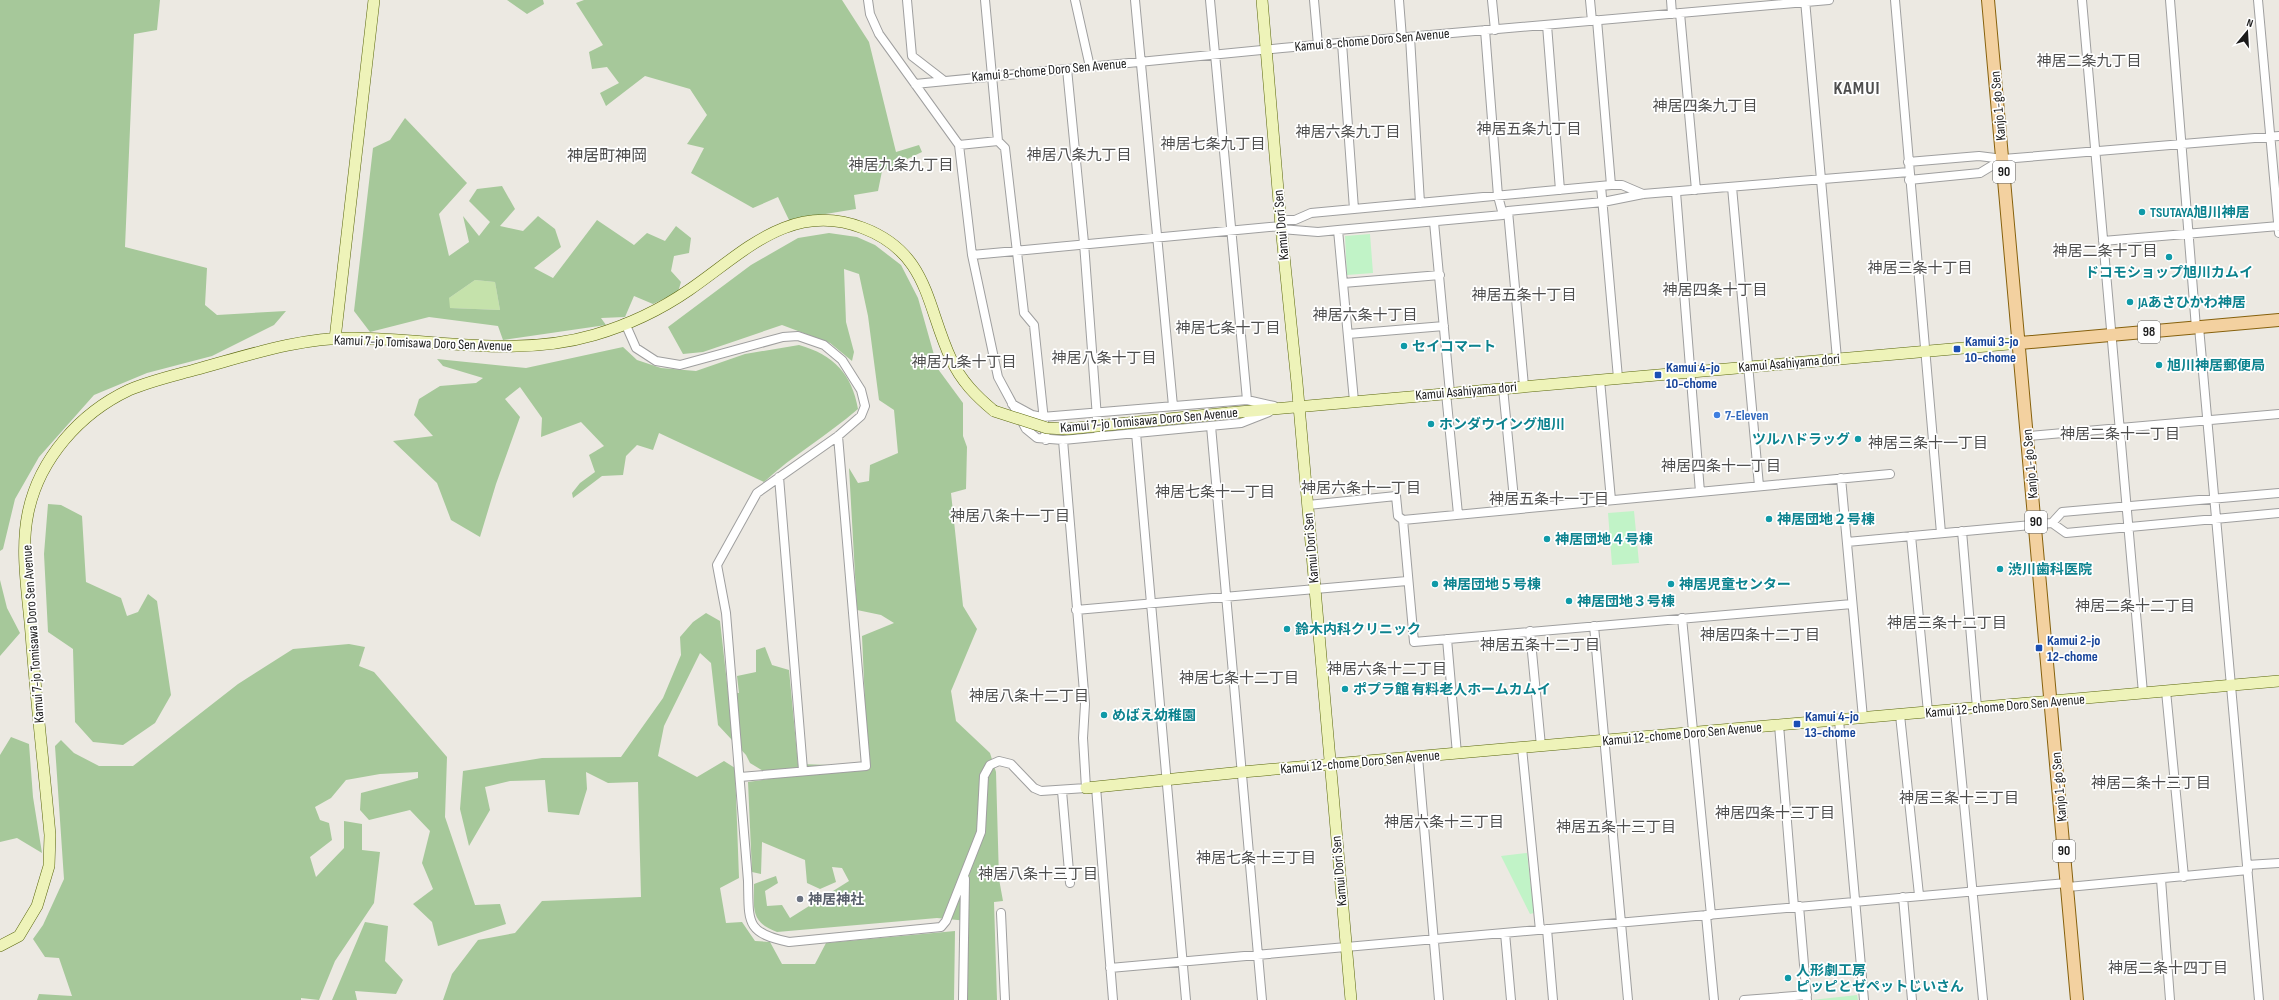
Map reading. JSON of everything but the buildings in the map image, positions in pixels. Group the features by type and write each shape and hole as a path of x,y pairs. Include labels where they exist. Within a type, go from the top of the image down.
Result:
{"main road":[{"name":"Kanjo 1-go Sen","path":"1988,0 2052,701 2077,1000"},
{"name":"Kamui Asahiyama dori","path":"2020,343 2279,320"}],"street":[{"path":"335,339 374,0"},
{"path":"868,0 870,14 879,34 959,145 972,256 998,377 1010,403 1026,429 1037,438 1046,440 1063,440 1241,423 1280,408"},
{"path":"907,0 912,56 943,80"},
{"path":"985,0 998,141 1005,148 1024,313 1034,325 1042,417 1046,440"},
{"path":"1075,0 1090,67"},
{"path":"1135,0 1173,406"},
{"path":"1210,0 1247,400"},
{"name":"Kamui Dori Sen","path":"1262,0 1351,1000"},
{"path":"1314,0 1318,45"},
{"path":"1399,0 1406,37 1420,203"},
{"path":"1492,0 1494,30"},
{"path":"1590,0 1595,21 1611,185"},
{"path":"1671,0 1676,13 1696,190"},
{"name":"Kamui 8-chome Doro Sen Avenue","path":"915,84 943,80 1318,45 1595,21 1676,13 1744,4 1829,0"},
{"path":"1894,0 1941,533"},
{"path":"2082,0 2118,428 2144,693"},
{"path":"2170,0 2188,234 2232,686 2259,1000"},
{"path":"2103,242 2188,234 2279,228 2275,136 2258,0"},
{"path":"1806,1 1820,180 1837,359"},
{"path":"1547,25 1560,190"},
{"path":"1485,30 1498,196 1505,213 1524,386"},
{"path":"1342,43 1354,209"},
{"path":"1067,69 1084,243 1096,413 1099,436"},
{"path":"1908,162 1979,156 2002,159 2275,136"},
{"path":"959,145 998,141"},
{"path":"1281,225 1318,232 1434,222 1603,202 1643,194 1820,180 1980,173 2002,159"},
{"path":"972,256 1084,243 1281,225 1311,213 1611,185 1622,185 1643,194"},
{"path":"1601,186 1618,378"},
{"path":"1732,187 1759,486"},
{"path":"1676,192 1700,492"},
{"name":"Kamui 7-jo Tomisawa Doro Sen Avenue","path":"0,946 20,936 37,906 49,866 50,835 25,562 28,514 37,484 50,459 63,441 85,417 127,392 146,384 294,344 335,339 403,340 486,348 521,347 555,343 594,335 656,311 690,290 746,248 788,226 804,221 836,220 865,228 881,236 912,264 926,286 951,359 972,392 994,411 1047,428 1067,429 1299,406"},
{"path":"1434,222 1440,275 1458,514"},
{"path":"1338,230 1354,401"},
{"path":"1343,283 1440,275"},
{"path":"625,323 636,348 656,361 680,365 783,337 798,336 824,345 842,360 861,390 865,406 861,416 838,436 757,493 717,564 726,613 748,881 749,916 757,931 768,937 789,942 942,927 982,832 984,776 990,765 999,761 1011,764 1041,791 1062,791 1091,788"},
{"path":"1348,334 1444,326"},
{"name":"Kamui Asahiyama dori","path":"1299,406 2020,343"},
{"path":"1600,380 1611,500"},
{"path":"1503,388 1515,509"},
{"path":"1010,403 1023,412 1042,417 1247,400 1280,408"},
{"path":"2028,436 2279,414"},
{"path":"1211,426 1262,1000"},
{"path":"1136,433 1168,780 1186,1000"},
{"path":"740,777 803,770 866,766 838,436"},
{"path":"1063,440 1085,704 1083,738 1091,788 1113,1000"},
{"path":"1308,505 1396,496 1398,516 1403,520 1890,474"},
{"path":"779,477 803,770"},
{"path":"1840,478 1863,718"},
{"path":"2052,523 2062,512 2279,493"},
{"path":"1847,542 2052,523 2066,533 2127,526 2279,513"},
{"path":"1403,520 1407,581 1414,642 1852,604"},
{"path":"1962,531 1977,708"},
{"path":"1911,536 1928,712"},
{"path":"1076,610 1407,581"},
{"path":"1682,618 1694,733 1714,1000"},
{"path":"1594,626 1628,1000"},
{"path":"1530,631 1541,746"},
{"path":"1447,639 1457,754"},
{"name":"Kamui 12-chome Doro Sen Avenue","path":"1091,788 1242,772 2279,681"},
{"path":"2166,691 2184,877"},
{"path":"1956,710 1983,1000"},
{"path":"1900,715 1919,895"},
{"path":"1839,720 1864,1000"},
{"path":"1744,1000 1807,997 1796,906 1779,725"},
{"path":"1522,748 1553,1000"},
{"path":"1418,757 1439,1000"},
{"path":"1062,791 1070,884"},
{"path":"1110,968 1258,956 1919,895 2184,877 2279,863"},
{"path":"963,1000 965,874"},
{"path":"2161,879 2170,1000"},
{"path":"1903,897 1912,1000"},
{"path":"1001,913 1005,1000"},
{"path":"1505,933 1510,1000"}],"green space":[{"path":"0,0 160,0 157,30 134,34 125,247 207,268 205,305 217,315 286,311 274,325 212,356 147,373 94,395 39,457 15,499 3,549 0,551"},
{"path":"507,0 543,0 544,4 527,14"},
{"path":"584,0 842,0 869,42 896,152 919,145 922,152 882,171 878,191 854,195 856,209 789,220 778,197 753,208 691,173 704,148 687,144 707,115 690,89 645,76 606,106 600,93 619,83 607,67 592,69 589,52 603,45 576,3"},
{"path":"405,118 467,183 439,214 449,256 469,242 463,216 479,236 490,222 469,201 477,189 502,186 515,209 500,226 523,231 538,216 555,229 561,247 534,268 553,278 597,220 634,245 647,233 665,241 676,226 691,238 689,253 674,256 671,271 681,282 678,292 653,304 634,296 625,317 601,318 606,325 503,340 498,326 429,317 370,332 354,311 373,148 390,140","holes":["475,280 495,282 500,310 450,308 449,298"]},
{"path":"829,233 857,237 875,245 901,265 918,298 938,369 963,403 963,436 967,447 966,489 951,493 963,606 977,629 951,691 956,721 990,753 996,772 999,879 1003,901 994,902 997,1000 967,1000 968,921 937,918 777,932 762,924 755,914 754,884 776,876 778,883 765,891 767,906 782,905 790,918 849,881 842,868 832,867 836,882 820,889 807,883 805,860 762,842 761,874 752,872 748,782 775,778 750,763 746,755 718,725 711,663 700,653 664,726 658,756 697,777 724,761 735,768 739,878 720,888 726,923 742,922 755,941 770,942 782,964 815,964 826,943 955,931 954,1000 443,1000 452,974 478,940 515,933 542,901 641,897 638,782 608,783 586,772 587,789 579,815 548,812 545,780 510,781 485,787 490,810 469,846 460,809 463,771 542,758 621,757 663,698 681,655 680,637 693,622 706,613 720,621 728,692 739,693 737,676 756,672 756,650 765,647 772,665 789,670 798,764 831,765 834,773 868,770 862,636 894,623 881,615 857,610 849,468 858,483 869,481 870,465 898,453 894,410 879,400 868,316 859,274 844,269 846,322 854,352 852,361 830,343 782,325 703,352 683,354 668,327 751,265 798,238"},
{"path":"1370,234 1373,273 1347,275 1345,236"},
{"path":"475,280 495,282 500,310 449,308 449,298"},
{"path":"799,345 822,354 839,368 846,376 851,386 858,409 764,482 659,433 653,450 637,445 626,456 623,475 602,476 573,498 572,493 580,483 595,472 589,455 604,446 581,422 541,437 542,418 520,387 505,399 520,417 496,484 480,537 451,520 437,483 393,441 433,436 414,415 419,399 440,386 476,383 483,378 443,366 437,359 526,368 623,347 637,360 661,368 696,371 745,354"},
{"path":"48,504 61,505 82,516 86,582 121,598 127,616 138,612 148,594 157,601 171,695 155,723 123,745 93,742 75,722 73,649 48,632 44,554"},
{"path":"1634,511 1639,563 1612,565 1608,513"},
{"path":"0,580 7,608 20,633 0,656"},
{"path":"349,644 365,647 359,666 374,672 447,757 445,817 475,905 500,904 506,924 438,946 432,922 413,904 433,889 422,863 430,831 410,810 369,820 360,810 361,793 418,778 418,772 380,774 346,780 331,798 315,807 320,820 329,823 332,840 310,857 316,877 344,848 344,821 362,824 362,850 380,852 374,903 335,961 319,1000 301,998 301,1000 37,1000 39,994 72,996 59,958 45,957 33,939 43,925 64,879 55,746 61,740 74,753 99,766 133,766 238,684 293,649"},
{"path":"11,737 29,744 33,797 42,853 17,838 0,842 0,755"},
{"path":"1527,853 1534,913 1530,914 1501,856"},
{"path":"365,922 388,926 385,961 403,980 396,994 355,991 357,1000 332,1000"},
{"path":"1857,995 1858,1000 1812,1000"}],"place":[{"name":"TSUTAYA旭川神居","path":"2142,212"},
{"name":"ドコモショップ旭川カムイ","path":"2169,257"},
{"name":"JAあさひかわ神居","path":"2130,302"},
{"name":"セイコマート","path":"1404,346"},
{"name":"Kamui 3-jo 10-chome","path":"1957,349"},
{"name":"旭川神居郵便局","path":"2159,365"},
{"name":"Kamui 4-jo 10-chome","path":"1658,375"},
{"name":"7-Eleven","path":"1717,415"},
{"name":"ホンダウイング旭川","path":"1431,424"},
{"name":"ツルハドラッグ","path":"1858,439"},
{"name":"神居団地２号棟","path":"1769,519"},
{"name":"神居団地４号棟","path":"1547,539"},
{"name":"渋川歯科医院","path":"2000,569"},
{"name":"神居団地５号棟","path":"1435,584"},
{"name":"神居児童センター","path":"1671,584"},
{"name":"神居団地３号棟","path":"1569,601"},
{"name":"鈴木内科クリニック","path":"1287,629"},
{"name":"Kamui 2-jo 12-chome","path":"2039,648"},
{"name":"ポプラ館 有料老人ホームカムイ","path":"1345,689"},
{"name":"めばえ幼稚園","path":"1104,715"},
{"name":"Kamui 4-jo 13-chome","path":"1797,724"},
{"name":"神居神社","path":"800,899"},
{"name":"人形劇工房 ピッピとゼペットじいさん","path":"1788,978"}],"district":[{"name":"神居二条九丁目","path":"2089,61"},
{"name":"KAMUI","path":"1857,88"},
{"name":"神居四条九丁目","path":"1705,106"},
{"name":"神居五条九丁目","path":"1529,129"},
{"name":"神居六条九丁目","path":"1348,132"},
{"name":"神居七条九丁目","path":"1213,144"},
{"name":"神居八条九丁目","path":"1079,155"},
{"name":"神居町神岡","path":"607,156"},
{"name":"神居九条九丁目","path":"901,165"},
{"name":"神居二条十丁目","path":"2105,251"},
{"name":"神居三条十丁目","path":"1920,268"},
{"name":"神居四条十丁目","path":"1715,290"},
{"name":"神居五条十丁目","path":"1524,295"},
{"name":"神居六条十丁目","path":"1365,315"},
{"name":"神居七条十丁目","path":"1228,328"},
{"name":"神居八条十丁目","path":"1104,358"},
{"name":"神居九条十丁目","path":"964,362"},
{"name":"神居二条十一丁目","path":"2120,434"},
{"name":"神居三条十一丁目","path":"1928,443"},
{"name":"神居四条十一丁目","path":"1721,466"},
{"name":"神居六条十一丁目","path":"1361,488"},
{"name":"神居七条十一丁目","path":"1215,492"},
{"name":"神居五条十一丁目","path":"1549,499"},
{"name":"神居八条十一丁目","path":"1010,516"},
{"name":"神居二条十二丁目","path":"2135,606"},
{"name":"神居三条十二丁目","path":"1947,623"},
{"name":"神居四条十二丁目","path":"1760,635"},
{"name":"神居五条十二丁目","path":"1540,645"},
{"name":"神居六条十二丁目","path":"1387,669"},
{"name":"神居七条十二丁目","path":"1239,678"},
{"name":"神居八条十二丁目","path":"1029,696"},
{"name":"神居二条十三丁目","path":"2151,783"},
{"name":"神居三条十三丁目","path":"1959,798"},
{"name":"神居四条十三丁目","path":"1775,813"},
{"name":"神居六条十三丁目","path":"1444,822"},
{"name":"神居五条十三丁目","path":"1616,827"},
{"name":"神居七条十三丁目","path":"1256,858"},
{"name":"神居八条十三丁目","path":"1038,874"},
{"name":"神居二条十四丁目","path":"2168,968"}]}
